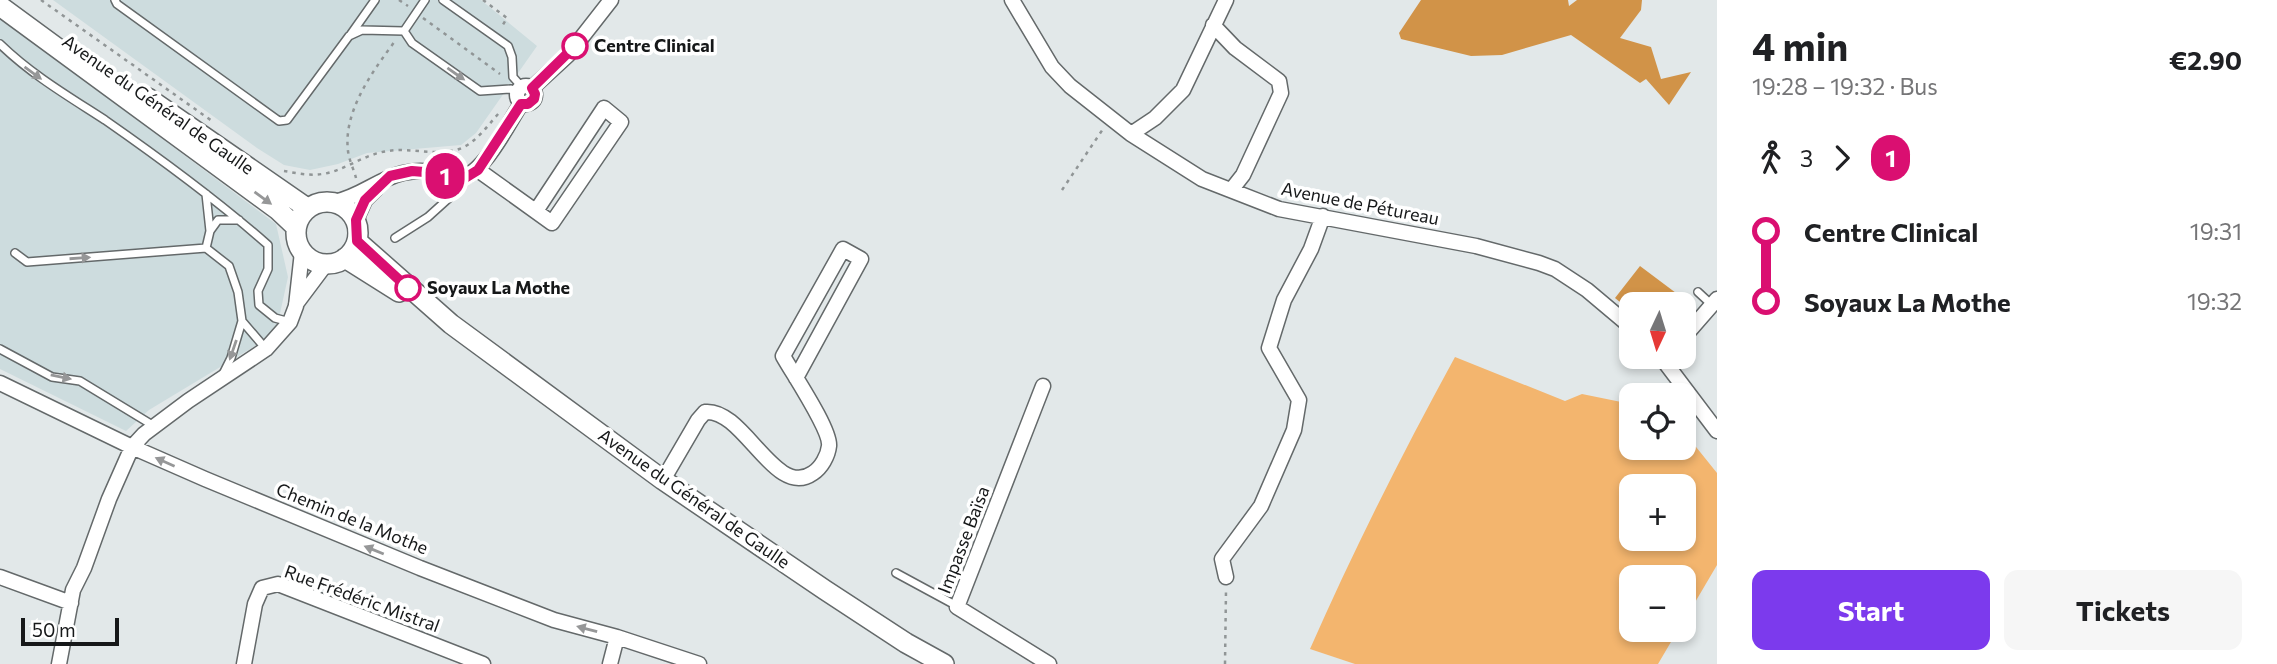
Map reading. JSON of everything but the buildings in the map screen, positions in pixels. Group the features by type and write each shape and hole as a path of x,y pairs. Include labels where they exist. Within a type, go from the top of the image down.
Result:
{"main road":[{"name":"Avenue du Général de Gaulle","path":"10,0 307,208"},
{"path":"0,6 278,209 296,227"},
{"path":"324,201 334,202 351,212 356,220 357,241 354,248 335,261 317,262 302,252 297,244 296,227 307,208 324,201"},
{"name":"Avenue du Général de Gaulle","path":"357,241 451,324 663,480 825,590 906,643 944,664"},
{"name":"Avenue du Général de Gaulle","path":"335,261 451,324"}],"street":[{"path":"334,202 351,199 390,176 412,171 436,173 451,179 465,178 478,170 523,93 568,55 611,0"},
{"name":"Avenue de Pétureau","path":"1012,0 1052,67 1078,93 1131,134 1202,179 1279,209 1476,246 1539,263 1555,269 1577,283 1619,317"},
{"path":"1131,134 1154,118 1183,90 1226,0"},
{"path":"1213,25 1235,48 1279,81 1281,93 1243,175 1232,189"},
{"path":"478,170 552,223 621,122 604,108 536,211"},
{"path":"356,220 365,200 390,176"},
{"path":"1226,578 1222,559 1261,506 1294,430 1299,400 1269,348 1284,300 1311,249 1323,216"},
{"path":"663,480 698,420 705,412 713,411 729,420 782,474 799,479 812,474 823,464 830,446 827,432 783,356 843,249 862,259 796,378"},
{"path":"58,664 73,590 132,447 154,426 266,349 290,322 296,306 302,252"},
{"path":"296,306 335,261"},
{"path":"1696,323 1715,302"},
{"path":"1671,369 1717,431"},
{"name":"Chemin de la Mothe","path":"0,383 132,447 432,573 554,620 618,637 699,664"},
{"name":"Impasse Baïsa","path":"1043,386 957,607 1049,664"},
{"path":"0,577 71,603"},
{"name":"Rue Frédéric Mistral","path":"244,664 255,604 262,588 278,584 451,659 483,664"},
{"path":"610,664 618,637"}],"lane":[{"path":"114,0 279,121 287,120 375,0"},
{"path":"404,31 425,0"},
{"path":"443,0 508,46 512,57 513,77 523,93"},
{"path":"349,36 362,30 404,31"},
{"path":"404,31 412,43 481,91 511,89 523,93"},
{"path":"0,44 20,64 104,120 206,194 268,245 268,269 258,291 259,305 275,318 290,322"},
{"path":"394,238 428,217 449,198 451,179"},
{"path":"206,194 210,230 206,248"},
{"path":"210,230 218,220 239,220"},
{"path":"15,253 27,262 206,248 229,266 238,292 242,321 231,358 221,378"},
{"path":"1698,292 1715,302"},
{"path":"242,321 266,349"},
{"path":"0,349 52,377 80,381 154,426"},
{"path":"896,573 957,607"}],"path":[{"path":"399,0 412,10"},
{"path":"483,0 508,18 499,31"},
{"path":"423,18 500,74"},
{"path":"352,162 348,151 354,112 364,84 395,40"},
{"path":"1062,190 1110,118"},
{"path":"1224,664 1227,634 1226,578"}],"shaded area":[{"path":"53,0 481,0 537,46 476,133 461,145 367,153 338,164 310,170 284,165 257,148"},
{"path":"1421,0 1568,0 1569,6 1577,0 1642,0 1641,10 1620,38 1651,47 1661,79 1691,72 1669,105 1646,79 1640,83 1571,35 1502,55 1471,56 1401,39 1399,33"},
{"path":"0,17 276,224 288,277 277,327 255,346 149,410 126,431 0,369"},
{"path":"1640,266 1675,292 1620,292"},
{"path":"1455,357 1565,401 1582,394 1619,402 1619,460 1696,460 1696,447 1717,473 1717,565 1696,601 1696,565 1619,565 1619,642 1671,642 1658,664 1355,664 1310,649 1398,465"}],"bus line":[{"name":"1","path":"408,288 357,241 356,220 365,200 390,176 412,171 436,173 451,179 465,178 478,170 521,104 531,103 534,99 532,88 575,46"}],"place":[{"name":"Centre Clinical","path":"575,46"},
{"name":"Soyaux La Mothe","path":"408,288"}]}
